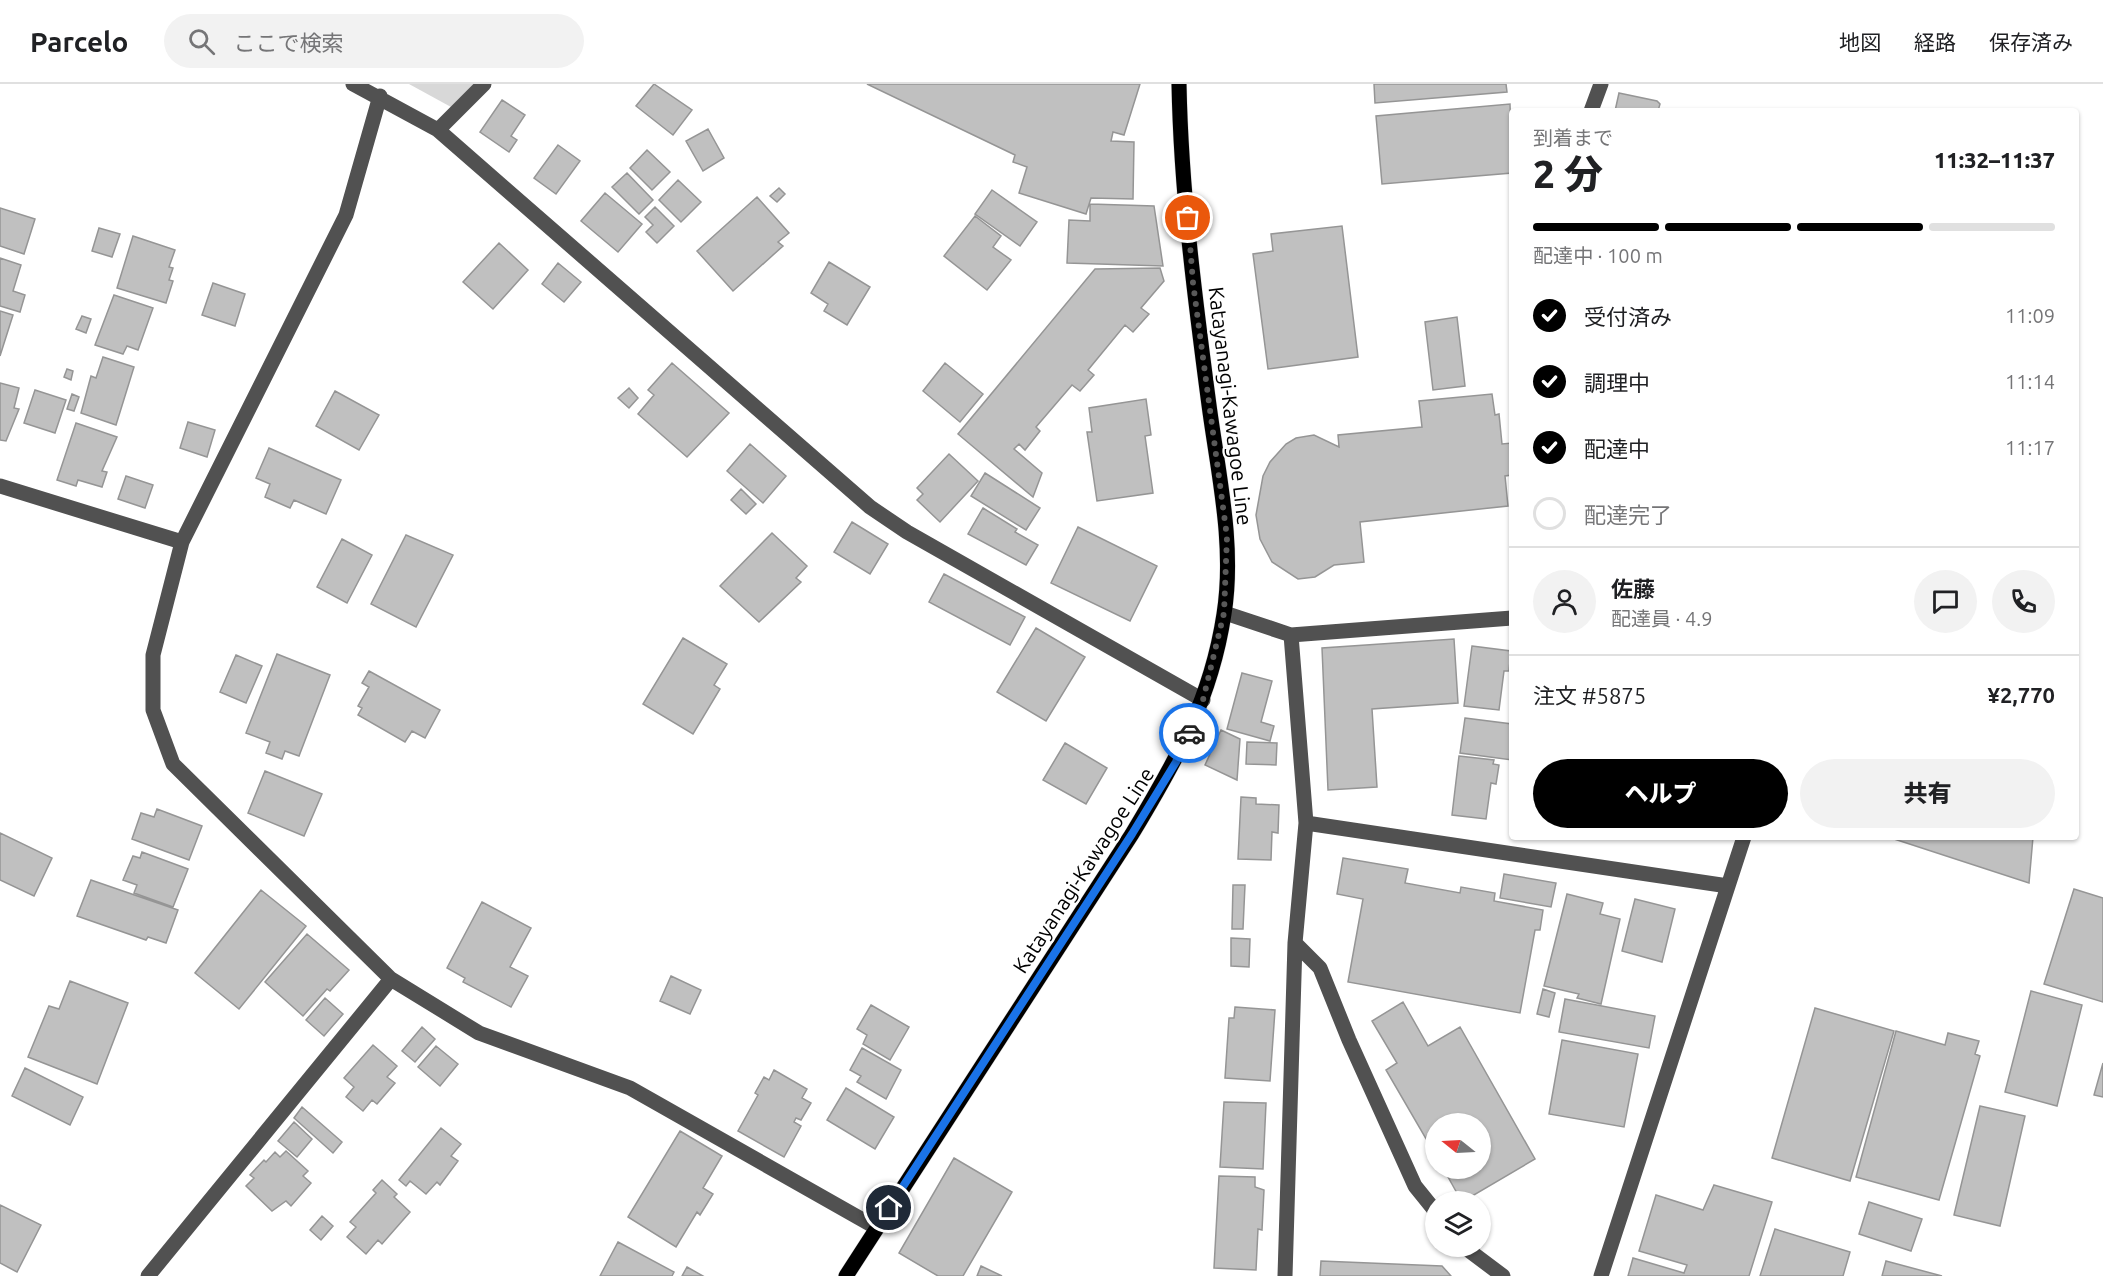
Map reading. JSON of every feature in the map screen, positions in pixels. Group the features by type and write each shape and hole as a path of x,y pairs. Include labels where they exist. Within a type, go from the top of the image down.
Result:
{"main road":[{"name":"Katayanagi-Kawagoe Line","path":"846,1276 1132,834 1176,762 1203,700 1224,613 1227,537 1193,283 1179,84"}],"street":[{"path":"353,84 380,96 438,130 870,507 907,532 1203,700"},
{"path":"438,130 484,84"},
{"path":"1592,108 1601,84"},
{"path":"380,96 346,215 182,542 153,655 153,710 173,764 391,979 479,1033 630,1088 877,1228"},
{"path":"0,486 182,542"},
{"path":"1224,613 1291,635 1509,618"},
{"path":"1285,1276 1295,943 1306,823 1291,635"},
{"path":"1306,823 1728,886"},
{"path":"1601,1276 1743,840"},
{"path":"1295,943 1320,968 1349,1040 1415,1186 1425,1198"},
{"path":"148,1276 391,979"},
{"path":"1478,1257 1503,1276"}],"shaded area":[{"path":"409,84 474,84 451,107"}],"building":[{"path":"654,84 692,110 673,135 636,106"},
{"path":"867,84 1140,84 1124,135 1113,132 1111,141 1134,142 1133,199 1091,198 1086,214 1019,193 1027,167 1013,162 1015,155"},
{"path":"1374,84 1506,84 1507,92 1375,103"},
{"path":"1619,93 1657,101 1660,104 1659,108 1616,108"},
{"path":"502,100 525,115 511,136 517,140 509,152 480,132"},
{"path":"1510,104 1509,173 1382,184 1376,116"},
{"path":"708,129 724,158 703,171 686,141"},
{"path":"558,145 580,161 556,194 534,178"},
{"path":"647,150 670,172 652,190 630,168"},
{"path":"627,173 653,200 639,214 612,187"},
{"path":"678,180 701,202 681,222 659,200"},
{"path":"779,188 785,194 777,202 770,196"},
{"path":"992,190 1037,222 1020,246 975,214"},
{"path":"605,193 642,224 618,252 581,221"},
{"path":"757,197 789,233 778,242 783,246 733,291 697,251"},
{"path":"1090,204 1154,206 1163,266 1067,263 1069,220 1090,221"},
{"path":"655,207 674,226 657,243 646,232 653,225 645,217"},
{"path":"0,208 35,219 24,254 0,246"},
{"path":"975,216 1001,236 993,247 1011,260 987,290 944,256"},
{"path":"1342,226 1358,357 1268,369 1253,254 1273,251 1271,234"},
{"path":"99,228 120,234 112,257 92,251"},
{"path":"133,236 175,250 169,267 173,268 169,280 173,281 166,303 117,288"},
{"path":"499,243 528,270 493,309 463,282"},
{"path":"0,258 21,265 13,291 25,295 20,312 0,306"},
{"path":"829,262 870,287 847,325 824,311 828,304 811,293"},
{"path":"558,263 581,282 564,302 542,284"},
{"path":"1160,268 1164,281 1141,308 1149,314 1133,332 1125,325 1088,370 1094,375 1080,391 1072,385 1036,427 1040,431 1025,450 1019,444 1014,449 1042,473 1033,497 958,434 1095,269"},
{"path":"213,283 245,294 235,326 202,315"},
{"path":"114,295 153,308 138,350 127,346 123,354 95,345"},
{"path":"0,311 13,315 0,356"},
{"path":"82,316 91,319 86,333 76,329"},
{"path":"1457,317 1465,386 1433,390 1425,322"},
{"path":"103,357 134,367 116,425 81,413 91,376 96,378"},
{"path":"672,363 729,413 687,457 638,414 654,395 648,390"},
{"path":"945,363 983,394 960,422 923,391"},
{"path":"67,369 73,371 71,380 64,377"},
{"path":"0,383 19,388 14,408 19,409 6,441 0,440"},
{"path":"629,388 638,398 629,408 618,398"},
{"path":"35,390 66,400 55,433 24,423"},
{"path":"335,391 379,415 359,450 316,426"},
{"path":"72,394 79,397 74,411 67,409"},
{"path":"1492,394 1495,415 1499,414 1502,444 1509,443 1509,475 1505,476 1508,506 1360,522 1364,562 1334,565 1315,577 1298,579 1272,562 1260,539 1256,515 1263,476 1270,462 1286,444 1296,438 1314,435 1339,447 1338,435 1422,427 1419,401"},
{"path":"1146,399 1151,435 1145,436 1153,493 1097,501 1087,432 1092,432 1089,408"},
{"path":"188,422 215,430 207,457 180,448"},
{"path":"76,423 117,437 102,471 107,472 102,487 78,480 76,486 57,480"},
{"path":"750,444 786,476 763,503 727,471"},
{"path":"269,448 341,480 326,514 294,500 290,508 265,497 270,484 256,478"},
{"path":"949,454 978,481 940,522 917,500 923,494 917,488"},
{"path":"985,473 1040,508 1026,530 971,496"},
{"path":"126,476 153,485 145,508 118,499"},
{"path":"741,489 756,504 746,514 731,500"},
{"path":"983,508 1017,529 1015,532 1038,545 1026,565 968,534"},
{"path":"852,522 888,544 870,574 834,552"},
{"path":"1078,527 1157,566 1130,621 1051,583"},
{"path":"772,533 807,566 796,578 801,582 759,622 720,586"},
{"path":"406,535 453,555 416,627 371,604"},
{"path":"342,539 372,555 347,603 317,587"},
{"path":"944,574 1025,617 1010,645 929,602"},
{"path":"1036,628 1085,657 1046,721 997,692"},
{"path":"683,638 727,664 714,685 720,689 693,734 643,704"},
{"path":"1454,639 1458,703 1372,709 1377,787 1328,790 1322,648"},
{"path":"1472,646 1509,651 1509,671 1504,671 1499,710 1464,706"},
{"path":"277,654 330,675 299,756 285,751 282,759 266,753 270,742 246,733"},
{"path":"236,655 262,666 246,703 220,692"},
{"path":"369,671 440,710 425,738 412,731 405,742 358,715 362,708 358,706 369,687 362,683"},
{"path":"1242,673 1272,681 1261,722 1274,726 1270,741 1227,729"},
{"path":"1465,718 1509,724 1509,760 1460,753"},
{"path":"1221,730 1240,739 1237,780 1205,765"},
{"path":"1247,742 1277,743 1276,765 1246,764"},
{"path":"1065,743 1107,768 1086,804 1043,780"},
{"path":"1459,756 1494,760 1493,764 1499,765 1496,784 1491,783 1486,819 1452,815"},
{"path":"265,771 322,794 304,836 248,813"},
{"path":"1241,797 1256,798 1256,804 1279,805 1278,833 1272,832 1271,860 1238,859"},
{"path":"157,809 202,826 189,860 132,839 141,813 154,817"},
{"path":"0,833 52,858 34,896 0,880"},
{"path":"1897,840 2033,840 2029,883"},
{"path":"142,852 188,869 173,907 134,893 137,885 123,880 133,856 140,858"},
{"path":"1343,858 1408,869 1405,883 1460,893 1461,887 1495,893 1494,901 1543,910 1540,930 1535,930 1520,1013 1348,982 1363,899 1337,894"},
{"path":"1504,874 1556,883 1551,907 1500,898"},
{"path":"91,880 178,910 166,943 148,937 146,940 77,916"},
{"path":"1233,885 1245,885 1243,929 1232,929"},
{"path":"2074,889 2103,898 2103,1002 2044,984"},
{"path":"261,890 306,926 239,1009 195,973"},
{"path":"1567,894 1603,903 1600,914 1620,919 1601,1004 1577,998 1579,994 1544,986"},
{"path":"1635,899 1675,909 1662,962 1622,951"},
{"path":"482,902 531,928 510,967 528,976 511,1007 463,982 465,978 447,968"},
{"path":"307,934 349,970 330,991 327,989 303,1016 265,982"},
{"path":"1231,938 1250,939 1249,967 1231,966"},
{"path":"671,976 701,990 690,1014 660,1001"},
{"path":"70,981 128,1003 97,1084 28,1057 49,1006 59,1009"},
{"path":"1543,989 1555,993 1549,1017 1537,1014"},
{"path":"2031,991 2082,1005 2057,1106 2005,1092"},
{"path":"325,998 343,1014 324,1036 306,1020"},
{"path":"1565,999 1655,1016 1649,1048 1559,1032"},
{"path":"1403,1002 1428,1046 1460,1027 1535,1159 1481,1191 1456,1191 1449,1179 1491,1179 1491,1113 1425,1113 1425,1137 1386,1070 1397,1063 1372,1021"},
{"path":"871,1005 909,1027 890,1060 863,1044 867,1035 857,1029"},
{"path":"1235,1007 1275,1010 1270,1081 1225,1078 1229,1018 1234,1018"},
{"path":"1815,1008 1894,1031 1850,1181 1772,1158"},
{"path":"422,1027 435,1039 415,1062 402,1051"},
{"path":"1896,1031 1945,1045 1948,1033 1979,1041 1975,1054 1980,1056 1939,1200 1856,1177"},
{"path":"1562,1040 1638,1054 1624,1127 1549,1114"},
{"path":"373,1045 397,1066 387,1077 395,1083 377,1104 372,1100 363,1111 346,1097 354,1087 344,1078"},
{"path":"436,1046 458,1064 440,1086 418,1067"},
{"path":"862,1048 901,1070 886,1099 857,1082 861,1076 850,1070"},
{"path":"2103,1063 2103,1097 2094,1095"},
{"path":"25,1068 83,1097 70,1125 12,1096"},
{"path":"774,1070 807,1089 802,1098 811,1103 801,1120 796,1118 794,1122 801,1126 784,1157 738,1131 758,1095 755,1093 764,1077 769,1080"},
{"path":"846,1088 894,1117 875,1149 827,1120"},
{"path":"1224,1102 1266,1103 1263,1169 1220,1167"},
{"path":"1980,1106 2025,1116 2000,1226 1954,1215"},
{"path":"302,1107 342,1142 333,1153 294,1118"},
{"path":"294,1122 312,1139 297,1157 278,1141"},
{"path":"441,1128 461,1144 451,1156 458,1161 440,1185 437,1182 426,1194 410,1181 406,1186 399,1180"},
{"path":"680,1131 722,1156 703,1188 713,1194 700,1215 697,1212 676,1247 628,1217"},
{"path":"286,1151 308,1171 303,1176 311,1183 291,1206 286,1201 272,1211 246,1186 254,1178 250,1175 264,1160 266,1162 275,1152 280,1157"},
{"path":"954,1158 1012,1192 963,1276 938,1276 899,1253"},
{"path":"1219,1176 1255,1177 1255,1187 1264,1190 1262,1230 1258,1229 1256,1270 1214,1268"},
{"path":"382,1180 397,1194 394,1197 410,1212 382,1244 378,1240 366,1254 347,1237 356,1227 350,1222 376,1193 373,1190"},
{"path":"1714,1185 1772,1202 1749,1276 1628,1276 1633,1258 1684,1273 1687,1265 1639,1251 1656,1195 1703,1210"},
{"path":"1869,1202 1922,1219 1911,1251 1859,1234"},
{"path":"0,1205 41,1225 17,1272 0,1263"},
{"path":"322,1216 333,1226 321,1240 310,1230"},
{"path":"1775,1229 1850,1252 1843,1276 1760,1276"},
{"path":"618,1242 674,1272 672,1276 600,1276"},
{"path":"1321,1261 1442,1266 1451,1276 1320,1276"},
{"path":"1886,1261 1942,1276 1882,1276"},
{"path":"981,1266 1002,1276 977,1276"},
{"path":"687,1267 703,1276 682,1276"}],"way so far":[{"path":"1188,218 1193,283 1227,537 1224,613 1203,700 1189,733"}],"route":[{"path":"889,1208 1132,834 1176,762 1189,733"}]}
